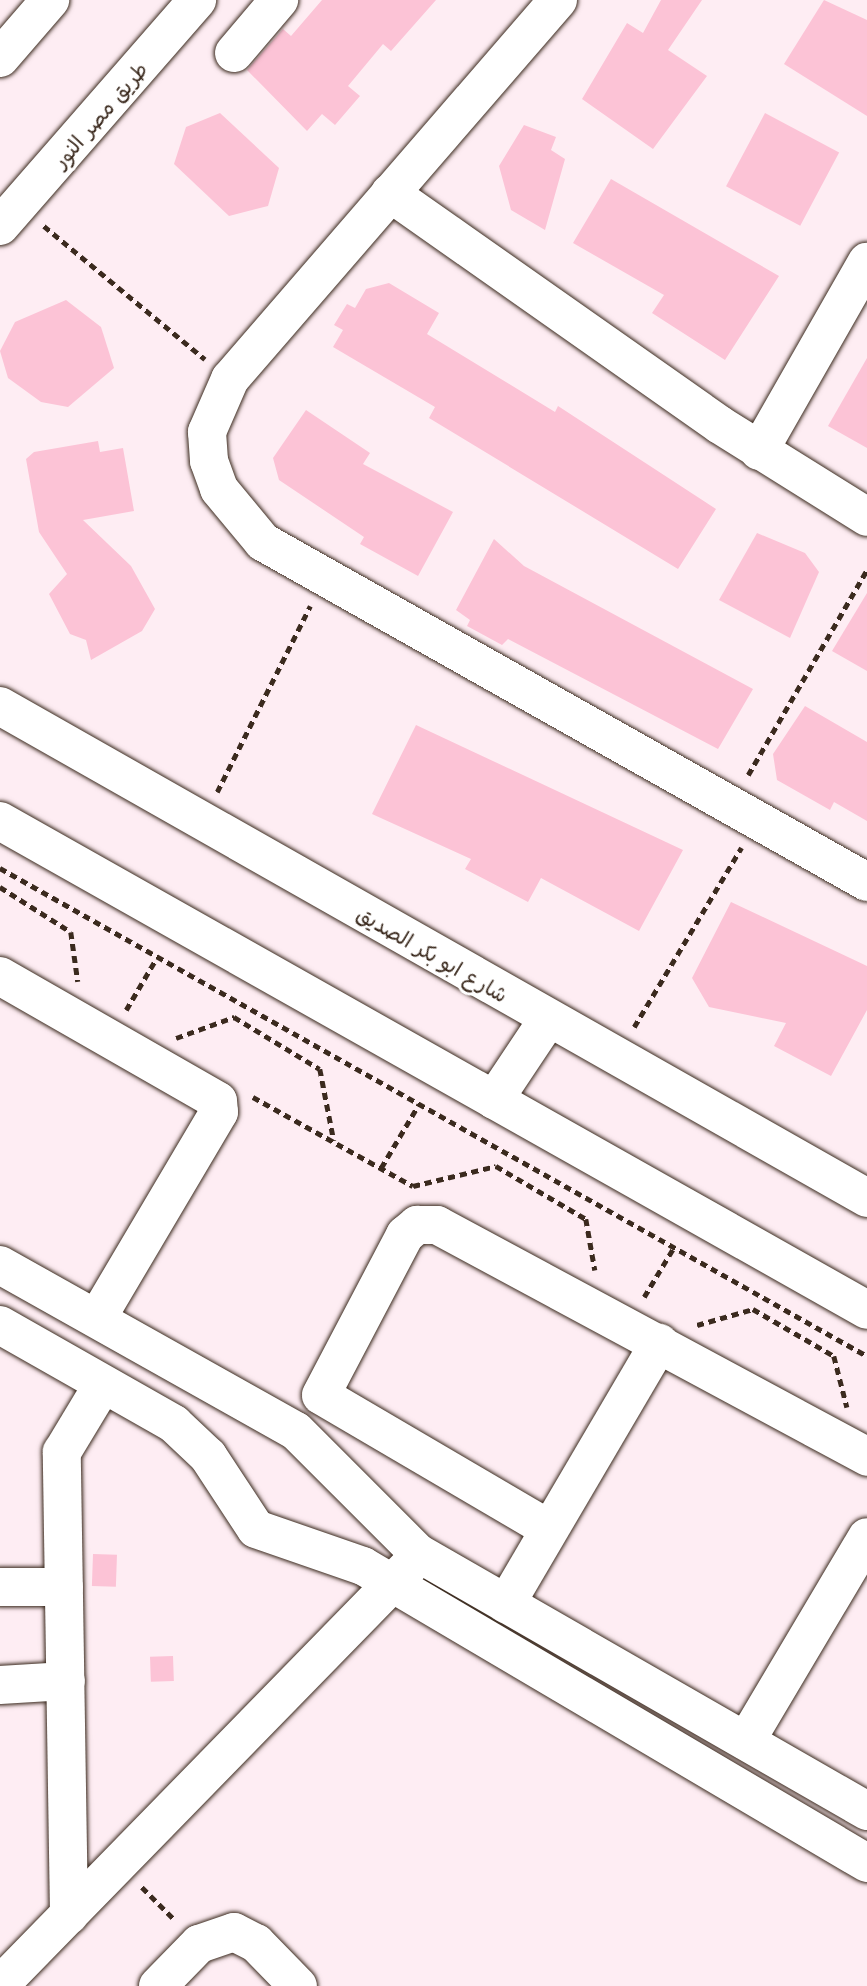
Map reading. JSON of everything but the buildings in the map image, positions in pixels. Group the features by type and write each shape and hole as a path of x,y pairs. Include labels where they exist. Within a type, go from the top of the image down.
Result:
{"street":[{"path":"0,58 50,0"},
{"name":"طريق مصر النور","path":"10,216 197,0"},
{"path":"234,52 279,0"},
{"path":"558,0 230,379 207,432 219,489 263,542 867,882"},
{"path":"390,194 759,451 867,517"},
{"path":"759,451 867,262"},
{"name":"شارع ابو بكر الصديق","path":"0,706 616,1058 867,1198"},
{"path":"0,821 867,1310"},
{"path":"0,976 218,1101 219,1112 97,1318"},
{"path":"494,1100 548,1019"},
{"path":"549,1529 321,1395 405,1235 417,1225 437,1225 674,1335 867,1457"},
{"path":"0,1265 296,1431 418,1553 867,1811"},
{"path":"0,1325 192,1439 256,1529 286,1544 340,1554 867,1863"},
{"path":"506,1604 549,1529 674,1335"},
{"path":"69,1915 62,1452 103,1384"},
{"path":"746,1741 867,1537"},
{"path":"0,1985 395,1586 418,1553"},
{"path":"0,1587 64,1587"},
{"path":"0,1685 66,1681"},
{"path":"159,1986 199,1944 234,1932 256,1943 298,1986"}],"path":[{"path":"10,216 230,379"},
{"path":"616,1058 867,570"},
{"path":"202,820 325,577"},
{"path":"0,868 156,960 419,1104 867,1356"},
{"path":"0,887 71,932 78,987"},
{"path":"119,1023 156,960"},
{"path":"172,1040 234,1017 320,1069 334,1142"},
{"path":"381,1168 419,1104"},
{"path":"413,1186 496,1166 586,1219 595,1274"},
{"path":"636,1310 674,1247"},
{"path":"674,1335 753,1309 834,1356 851,1422"},
{"path":"120,1864 199,1944"}]}
